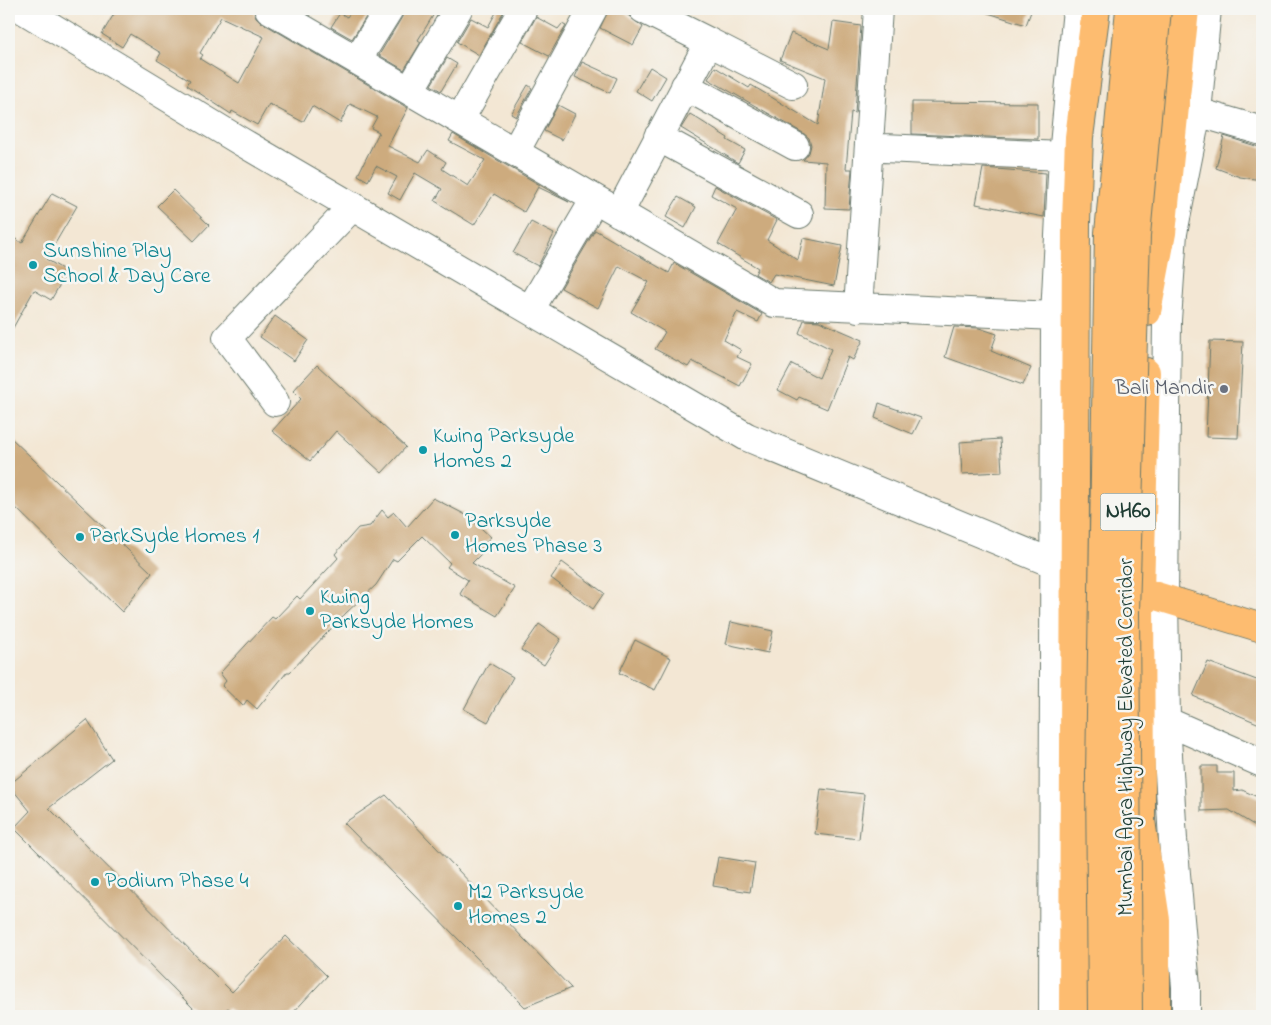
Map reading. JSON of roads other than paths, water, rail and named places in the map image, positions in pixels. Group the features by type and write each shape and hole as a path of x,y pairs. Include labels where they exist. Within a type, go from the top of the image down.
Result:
{"main road":[{"path":"1073,1016 1073,571 1076,222 1079,138 1096,9"},
{"path":"1091,1016 1073,571 1096,236 1117,9"},
{"name":"Mumbai Agra Highway Elevated Corridor","path":"1102,1016 1100,774 1109,233 1130,9"},
{"name":"Mumbai Agra Highway Elevated Corridor","path":"1128,1016 1125,612 1135,265 1157,9"},
{"path":"1142,1016 1141,820 1152,594 1147,231 1168,9"},
{"path":"1147,312 1162,233 1185,9"},
{"path":"1073,571 1262,628"},
{"path":"1141,820 1156,920 1156,1016"}],"street":[{"path":"269,9 774,303 1055,316"},
{"path":"357,60 389,9"},
{"path":"410,90 458,9"},
{"path":"460,120 523,9"},
{"path":"515,152 593,9"},
{"path":"643,9 793,85"},
{"path":"858,308 878,9"},
{"path":"1053,1016 1073,571 1055,316 1063,156 1077,9"},
{"path":"1186,1016 1186,987 1172,840 1166,721 1152,594 1173,233 1198,112 1207,9"},
{"path":"35,12 215,126 747,438 1073,571"},
{"path":"619,213 709,42"},
{"path":"685,86 795,146"},
{"path":"1198,112 1262,131"},
{"path":"658,137 799,214"},
{"path":"883,148 1063,156"},
{"path":"530,310 595,199"},
{"path":"275,402 227,338 353,206"},
{"path":"1166,721 1262,763"}],"place":[{"name":"Sunshine Play School & Day Care","path":"33,265"},
{"name":"Bali Mandir","path":"1224,389"},
{"name":"Kwing Parksyde Homes 2","path":"423,450"},
{"name":"Parksyde Homes Phase 3","path":"455,535"},
{"name":"ParkSyde Homes 1","path":"80,537"},
{"name":"Kwing Parksyde Homes","path":"310,611"},
{"name":"Podium Phase 4","path":"95,882"},
{"name":"M2 Parksyde Homes 2","path":"458,906"}]}
